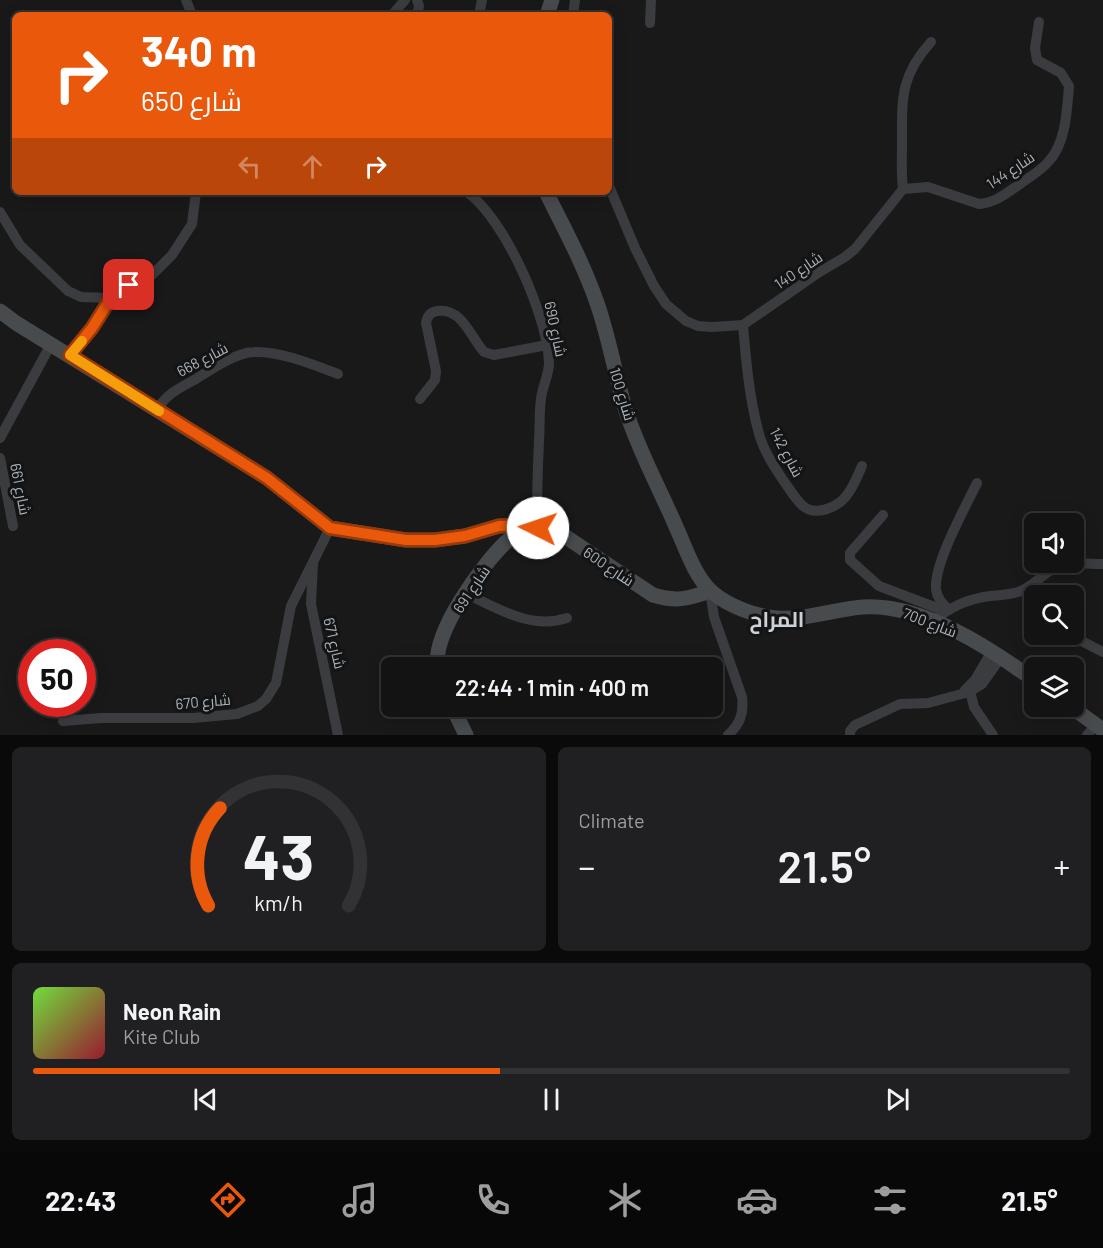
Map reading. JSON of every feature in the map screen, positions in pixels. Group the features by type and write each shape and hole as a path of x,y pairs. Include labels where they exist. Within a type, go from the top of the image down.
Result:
{"main road":[{"name":"شارع 100","path":"547,195 598,304 625,409 688,553 699,576 711,591"},
{"name":"شارع 600","path":"0,311 267,478 330,528 406,540 435,540 465,536 499,526 533,527 566,537 652,595 668,599 687,599 711,591"},
{"name":"شارع 691","path":"438,657 443,633 465,593 507,541 533,527"},
{"name":"شارع 700","path":"711,591 743,609 778,618 819,615 864,607 895,609 966,636 1024,673"},
{"path":"457,717 466,735"},
{"path":"1081,717 1095,730"}],"street":[{"path":"395,12 405,0"},
{"path":"650,22 651,0"},
{"name":"شارع 144","path":"903,189 928,187 979,204 986,204 1050,161 1056,152 1062,133 1069,86 1061,73 1037,60 1035,48 1040,22"},
{"path":"903,189 901,115 904,94 908,75 914,63 931,42"},
{"name":"شارع 140","path":"743,325 855,249 903,189"},
{"path":"612,193 654,286 675,314 698,326 743,325"},
{"path":"70,355 92,328 111,298 129,285 152,275 172,255 192,224 196,195"},
{"name":"شارع 690","path":"470,195 487,212 518,261 534,297 547,345 549,365 541,399 533,527"},
{"path":"0,212 20,245 68,291 81,297 111,298"},
{"path":"420,399 435,380 426,318 438,310 454,314 461,320 484,352 494,355 547,345"},
{"name":"شارع 142","path":"743,325 758,434 772,462 798,501 804,507 815,511 840,502 850,490 862,466"},
{"path":"0,438 51,344"},
{"name":"شارع 668","path":"157,410 162,400 178,388 237,356 252,352 308,363 338,374"},
{"name":"شارع 661","path":"0,458 13,526"},
{"path":"946,610 936,590 937,578 942,560 977,483"},
{"path":"883,515 850,553 850,560 879,586 946,610"},
{"name":"شارع 670","path":"63,720 193,718 237,714 258,706 266,699 276,683 291,606 330,528"},
{"name":"شارع 671","path":"313,558 311,604 338,735"},
{"path":"932,622 946,610 975,598 1017,592 1054,568 1065,564 1103,564"},
{"path":"711,591 714,617 742,697 743,711 740,721 728,735"},
{"path":"465,593 520,619 554,623 567,618"},
{"path":"1084,642 1103,652"},
{"path":"850,735 855,725 900,704 937,701 967,690 997,654"},
{"path":"967,690 974,707 993,735"}],"slow traffic":[{"path":"82,341 70,355 159,411"}],"district":[{"name":"المراح","path":"777,618"}],"route":[{"path":"129,285 111,298 92,328 70,355 267,478 330,528 406,540 435,540 465,536 499,526 517,525 538,528"}]}
